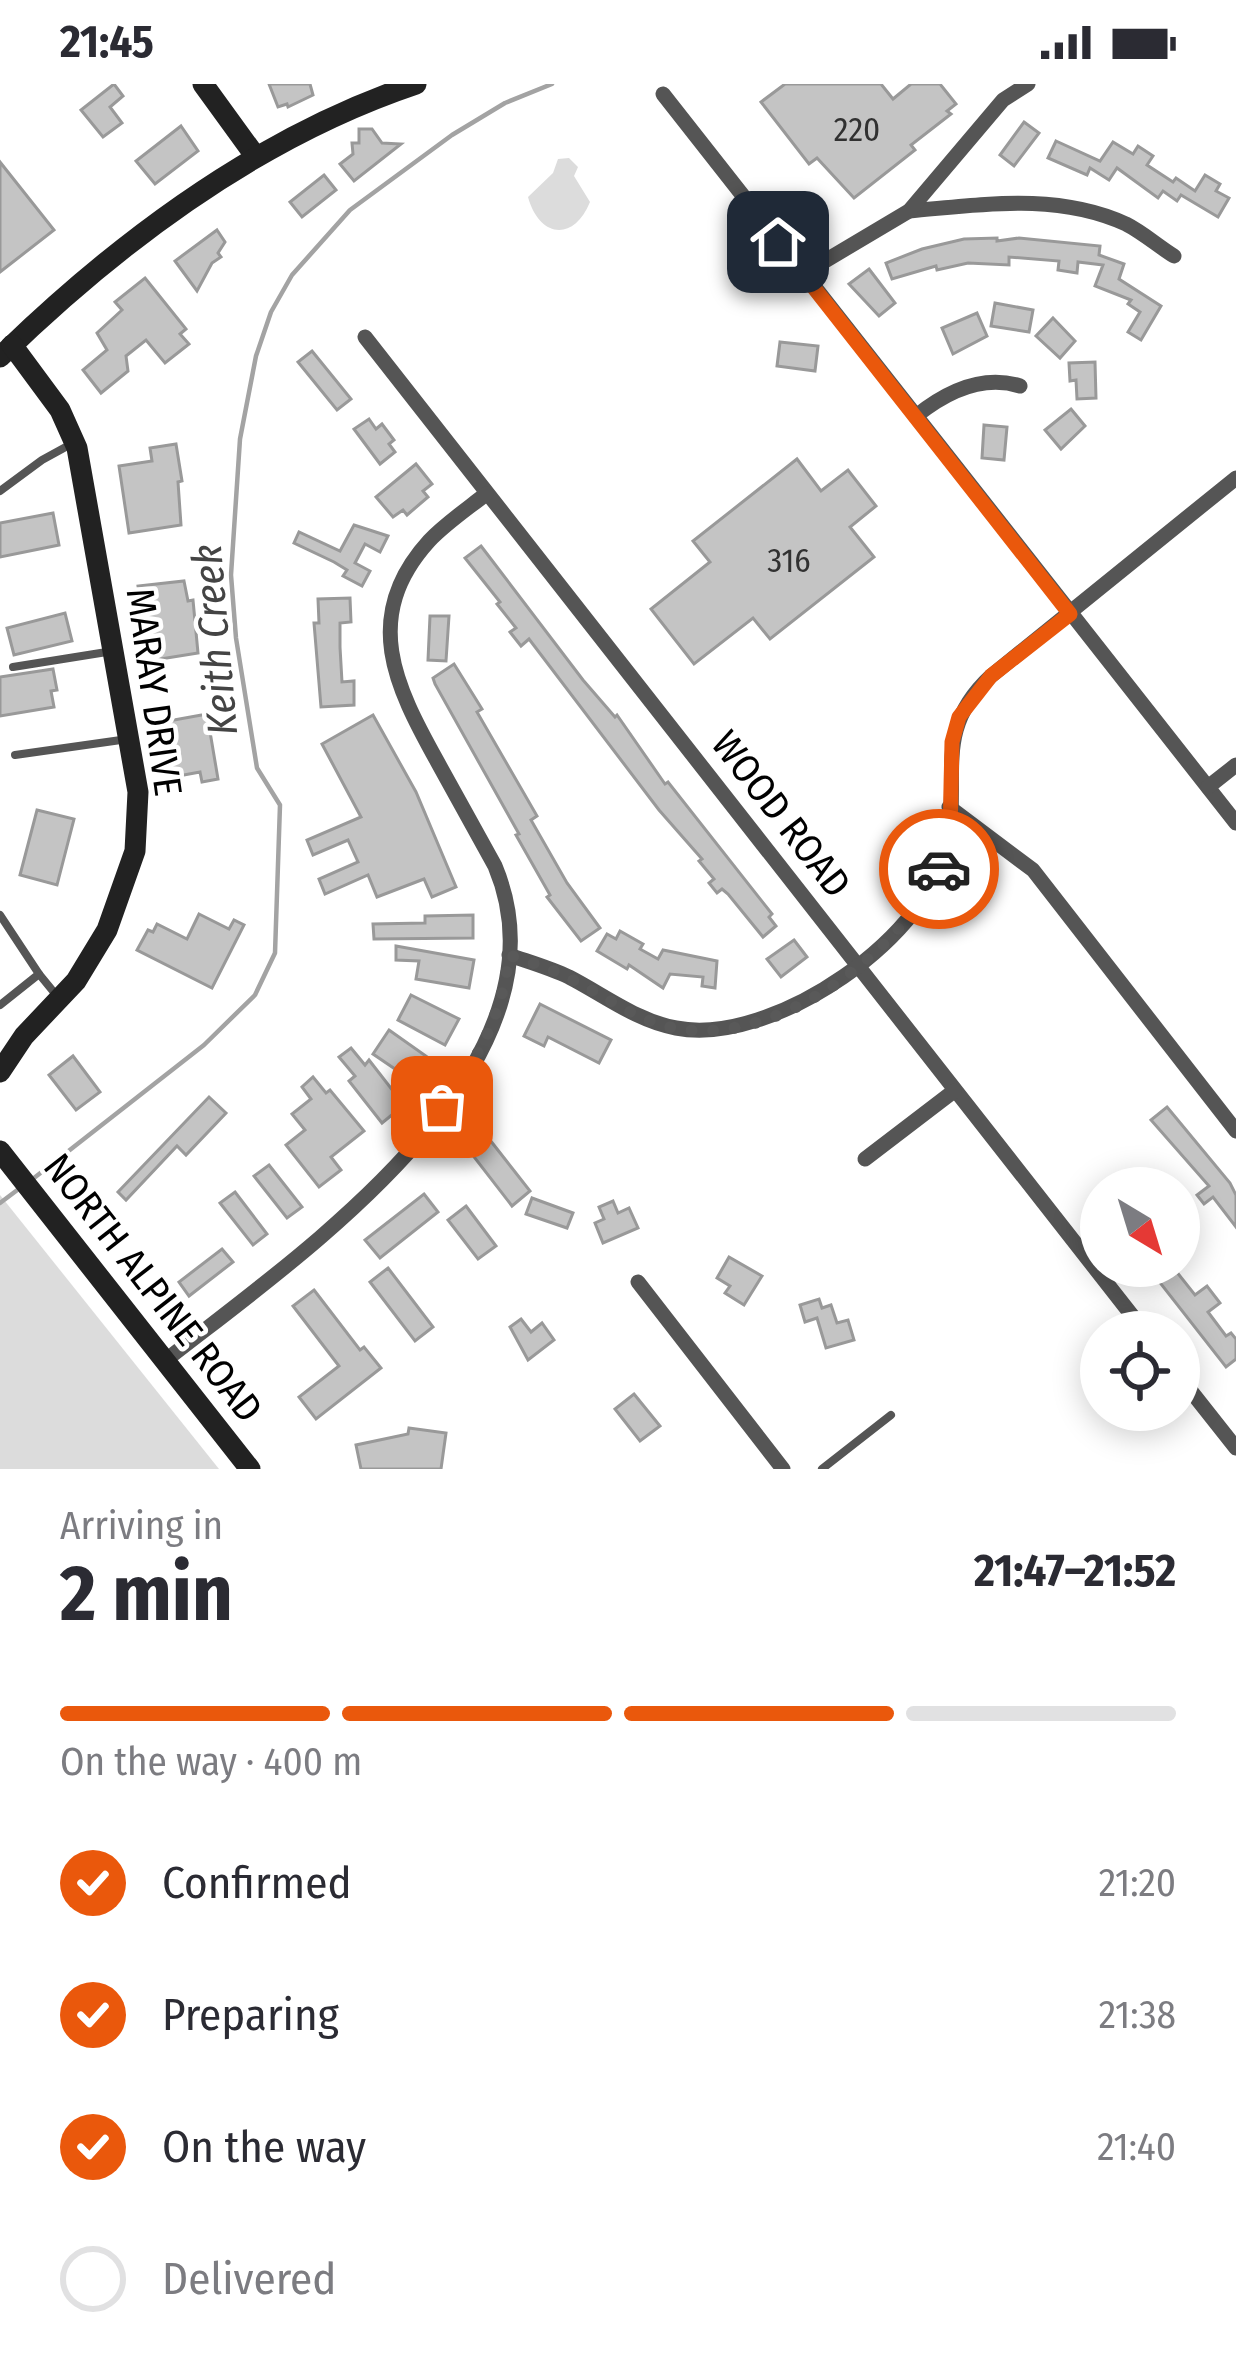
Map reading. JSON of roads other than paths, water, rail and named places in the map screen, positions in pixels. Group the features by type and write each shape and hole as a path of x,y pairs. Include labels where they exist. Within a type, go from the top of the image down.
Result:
{"street":[{"path":"203,84 256,157"},
{"path":"6,351 130,243 256,157 416,84"},
{"path":"803,274 909,211 1003,100 1028,84"},
{"path":"663,94 1236,823"},
{"path":"909,211 1004,202 1082,210 1127,225 1174,256"},
{"name":"WOOD ROAD","path":"365,337 1127,1311"},
{"name":"MARAY DRIVE","path":"6,351 60,410 74,442 138,792 135,851 107,930 76,981 23,1036"},
{"path":"916,416 936,400 973,384 1001,380 1020,386"},
{"path":"509,955 566,976 638,1016 695,1031 731,1029 789,1011 858,966 903,922 935,876 950,835 953,730 964,708 991,676 1236,478"},
{"path":"166,1360 322,1236 409,1150 490,1035 509,955 507,904 500,879 408,707 394,672 390,643 398,598 412,565 429,541 486,494"},
{"path":"1208,788 1236,765"},
{"path":"949,807 1034,870 1236,1131"},
{"path":"0,1045 23,1036"},
{"path":"0,1072 23,1036"},
{"path":"865,1159 954,1091"},
{"name":"NORTH ALPINE ROAD","path":"0,1136 6,1158 250,1469"},
{"path":"638,1282 783,1469"},
{"path":"1200,1403 1236,1448"}],"lane":[{"path":"0,491 74,442"},
{"path":"13,667 114,651"},
{"path":"15,755 129,739"},
{"path":"0,915 59,999"},
{"path":"0,1005 39,974"},
{"path":"822,1469 891,1415"}],"waterway":[{"name":"Keith Creek","path":"34,1178 204,1045 255,995 275,953 280,805 257,768 231,575 240,439 256,356 271,312 292,275 350,210 452,135 505,103 552,84"},
{"name":"Keith Creek","path":"0,1203 20,1188"}]}
